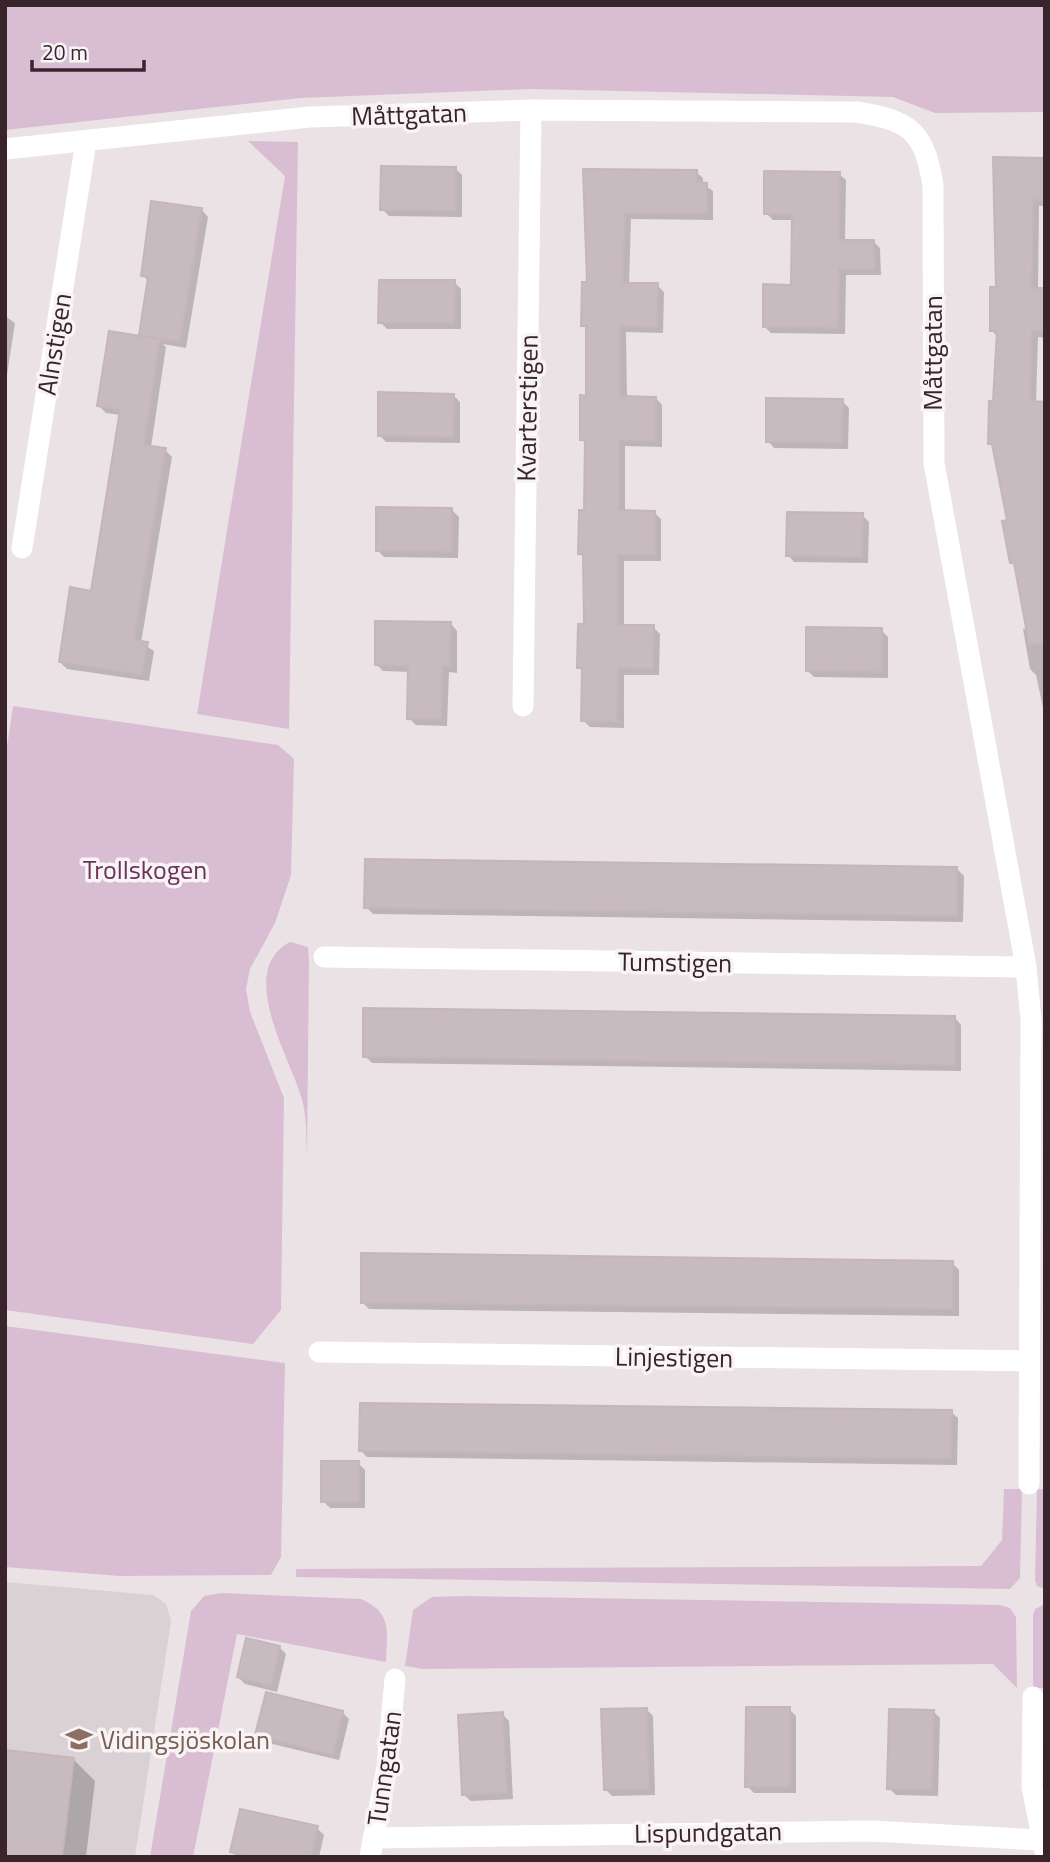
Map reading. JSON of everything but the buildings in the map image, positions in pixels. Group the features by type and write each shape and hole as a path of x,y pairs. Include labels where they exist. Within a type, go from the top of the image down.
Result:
{"street":[{"name":"Måttgatan","path":"5,149 286,118 531,110 856,112 897,120 911,128 923,143 933,185 934,463 1026,967 1031,1020 1029,1484"},
{"name":"Kvarterstigen","path":"523,706 531,110"},
{"name":"Alnstigen","path":"22,548 86,141"},
{"name":"Tumstigen","path":"324,957 1026,967"},
{"name":"Linjestigen","path":"319,1352 1028,1361"},
{"name":"Tunngatan","path":"372,1848 387,1767 395,1679"},
{"name":"Lispundgatan","path":"372,1848 871,1831 1043,1845 1032,1787 1033,1697"}],"shaded area":[{"name":"Vidingsjöskolan","path":"5,1582 153,1595 166,1604 171,1621 135,1857 5,1857"}],"green space":[{"path":"5,5 1045,5 1045,112 935,113 893,97 531,89 301,98 5,130"},
{"path":"248,141 298,142 289,729 197,714 285,176"},
{"name":"Trollskogen","path":"13,706 278,745 294,759 291,875 275,923 250,969 246,989 250,1012 284,1098 281,1310 253,1344 5,1310 5,760"},
{"path":"290,942 308,947 307,1156 303,1103 278,1037 267,992 267,972 274,955"},
{"path":"5,1326 285,1363 281,1557 271,1575 120,1576 5,1567"},
{"path":"1004,1489 1022,1489 1020,1578 1010,1589 296,1577 296,1569 981,1566 1002,1540"},
{"path":"1037,1489 1045,1489 1045,1589 1037,1586 1035,1580"},
{"path":"222,1593 361,1599 379,1611 386,1624 386,1662 237,1634 193,1857 150,1857 191,1611 204,1596"},
{"path":"432,1597 1000,1605 1010,1608 1016,1617 1017,1688 993,1664 423,1669 405,1666 413,1610"},
{"path":"1045,1604 1045,1688 1033,1688 1033,1615 1035,1609"}],"place":[{"name":"Vidingsjöskolan","path":"79,1739"}]}
